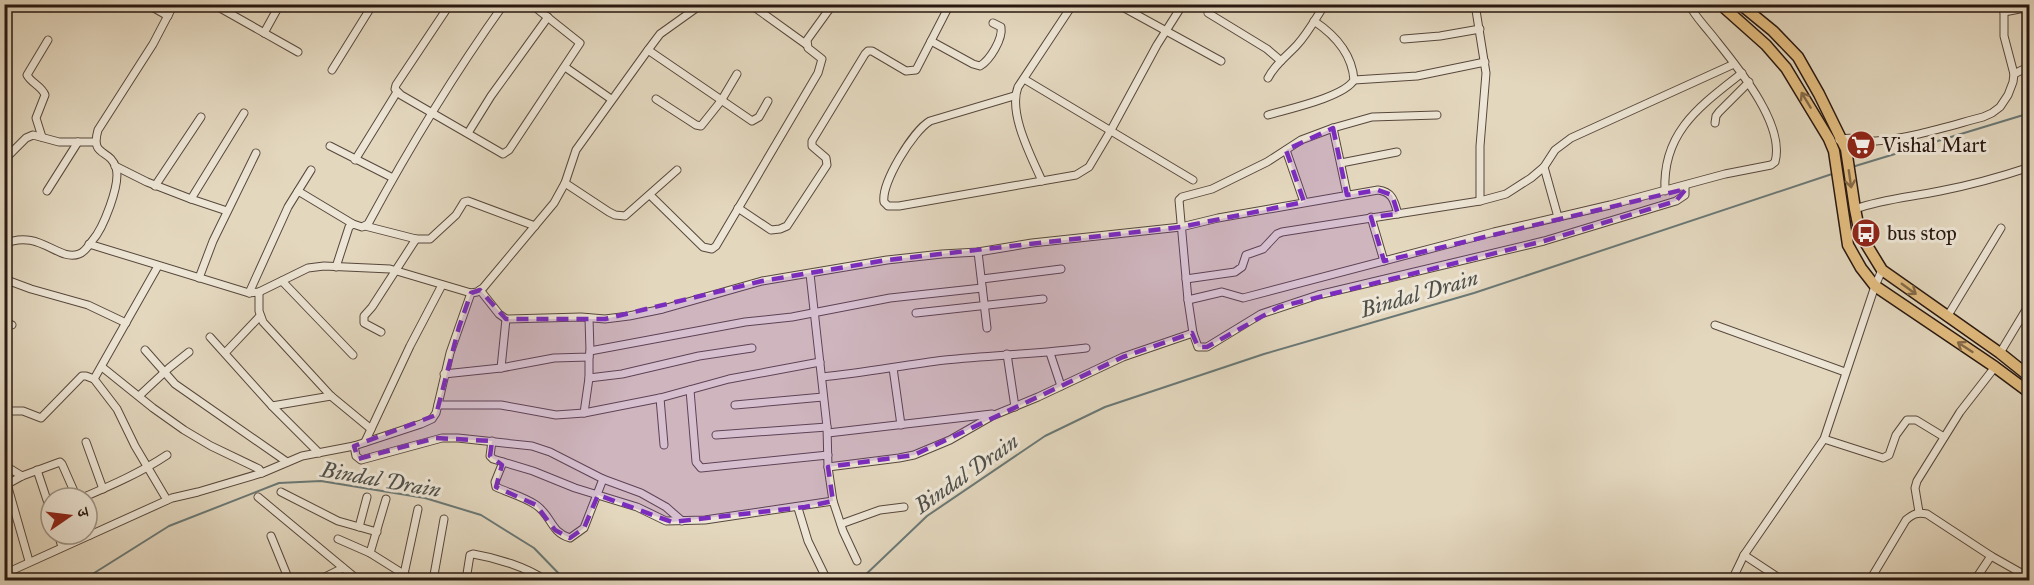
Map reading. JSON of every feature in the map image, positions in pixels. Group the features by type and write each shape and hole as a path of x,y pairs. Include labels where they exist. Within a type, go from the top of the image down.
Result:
{"main road":[{"path":"1720,4 1766,45 1786,68 1833,148 1849,210 1860,234 1882,270 2000,353 2030,377"},
{"path":"1740,4 1773,31 1798,57 1844,143 1849,210 1848,245 1861,268 1875,286 2030,393"}],"street":[{"path":"147,4 168,16"},
{"path":"174,4 131,80 100,126 95,142 116,166 155,186 227,211"},
{"path":"213,4 298,52"},
{"path":"264,33 280,4"},
{"path":"332,70 374,4"},
{"path":"355,160 397,92 396,85 450,4"},
{"path":"365,226 455,75 504,4"},
{"path":"397,92 500,153 506,153 580,43 531,4"},
{"path":"89,244 249,293 259,292 315,266 394,270 471,293 480,290 554,203 565,183 576,150 660,34 702,4"},
{"path":"650,195 694,239 708,249 712,249 716,246 821,67 822,59 807,45 750,4"},
{"path":"807,45 808,37 833,4"},
{"path":"738,208 771,230 787,226 827,165 826,158 811,143 865,54 872,51 906,71 913,72 950,4"},
{"path":"1042,181 1028,150 1014,96 1073,4"},
{"path":"1117,4 1221,61"},
{"path":"1014,96 930,121 921,126 906,146 885,190 884,202 893,207 1083,172 1089,167 1112,130 1183,4"},
{"path":"1268,78 1272,69 1297,45 1324,4"},
{"path":"1475,4 1486,73 1480,146 1480,201"},
{"path":"1188,300 1222,292 1243,298 1725,174 1766,167 1775,162 1773,129 1749,82 1689,4"},
{"path":"1833,148 1844,143 1881,141 1989,115 1995,111 2006,99 2014,74 2005,45 2004,8 2030,7"},
{"path":"1208,13 1267,49 1281,61"},
{"path":"468,133 497,87 548,17"},
{"path":"1314,21 1338,39 1354,80"},
{"path":"931,41 980,66 989,57 1001,37 1001,27 993,23"},
{"path":"1404,39 1480,29"},
{"path":"42,137 36,118 45,95 44,90 27,75 48,40"},
{"path":"648,50 752,121 759,117 768,101"},
{"path":"1268,115 1330,96 1354,80 1417,76 1485,62"},
{"path":"1186,279 1234,272 1242,267 1246,255 1263,249 1277,234 1282,232 1480,201 1506,194 1544,167 1555,150 1579,134 1734,64"},
{"path":"2014,74 2030,66"},
{"path":"565,68 611,99"},
{"path":"1665,191 1666,166 1678,132 1709,98 1742,73"},
{"path":"656,99 699,126 722,101 737,74"},
{"path":"1024,79 1193,180"},
{"path":"1715,123 1719,112 1749,82"},
{"path":"191,200 244,113"},
{"path":"1437,115 1372,117 1333,128 1301,140 1252,170 1212,189 1182,197 1179,200 1188,300 1193,333 1198,347 1207,347 1245,322 1279,307 1342,288 1390,279 1544,241 1676,201 1685,195 1685,186"},
{"path":"155,186 201,117"},
{"path":"1333,128 1347,194"},
{"path":"4,160 26,138 33,135 59,142 95,142"},
{"path":"47,191 78,142"},
{"path":"330,146 393,178"},
{"path":"1286,150 1304,202"},
{"path":"1341,163 1397,152"},
{"path":"199,278 227,211 256,153"},
{"path":"4,244 24,238 62,252 81,254 100,232 116,187 116,166"},
{"path":"1544,167 1558,217"},
{"path":"1849,210 1879,201 1978,183 2030,168"},
{"path":"249,293 288,207 311,170"},
{"path":"565,183 609,212 621,216 628,214 677,170"},
{"path":"298,190 353,224 416,239 425,240 434,236 456,215 464,202 468,201 535,226"},
{"path":"480,290 499,314 506,319 629,316 762,282 887,260 978,252 1032,243 1181,227 1347,194 1386,191 1392,195 1398,214"},
{"path":"1371,217 1384,261"},
{"path":"336,267 348,230 353,224"},
{"path":"1947,317 2001,228"},
{"path":"381,332 366,324 363,318 416,239"},
{"path":"978,252 987,328"},
{"path":"94,379 158,266"},
{"path":"982,279 1061,269"},
{"path":"1732,580 1744,555 1824,439 1845,372 1882,270"},
{"path":"810,274 833,501 857,561"},
{"path":"4,279 88,305 126,323"},
{"path":"282,280 353,355"},
{"path":"365,442 410,346 442,285"},
{"path":"444,374 590,354 745,322 899,296 982,288"},
{"path":"259,292 260,316 331,396 371,429"},
{"path":"99,531 167,500 262,473 302,456 354,446 428,421 435,416 444,374 471,293"},
{"path":"916,313 1043,299"},
{"path":"2000,353 2028,309"},
{"path":"225,353 260,316"},
{"path":"584,413 589,378 589,318"},
{"path":"501,368 506,319"},
{"path":"1715,325 1845,372"},
{"path":"828,467 899,459 914,455 950,440 1001,412 1123,357 1193,333"},
{"path":"210,337 272,406 319,453"},
{"path":"589,378 752,348"},
{"path":"822,377 942,361 1086,348"},
{"path":"145,350 180,388 287,462"},
{"path":"139,396 189,352"},
{"path":"1050,353 1060,386"},
{"path":"1007,354 1015,407"},
{"path":"438,405 501,405 556,415 584,413 660,398 729,379 820,362"},
{"path":"102,367 153,408 211,447 259,469 262,473"},
{"path":"1919,512 1915,488 1917,481 1960,412 1995,367"},
{"path":"893,369 901,425"},
{"path":"4,407 9,411 20,410 38,418 43,417 82,376 94,379 117,409 167,500"},
{"path":"690,390 696,462 701,468 828,455"},
{"path":"272,406 331,396"},
{"path":"735,405 823,397"},
{"path":"660,398 664,445"},
{"path":"716,435 901,425 1001,412"},
{"path":"1824,439 1883,458 1889,455 1896,435 1907,420 1916,420 1944,437"},
{"path":"354,446 356,456 361,460 436,438 458,438 539,447 603,479 641,493 666,507 682,521"},
{"path":"492,441 491,458 637,507 666,521 705,520 833,501"},
{"path":"86,442 104,489"},
{"path":"99,491 148,468 167,455"},
{"path":"30,561 6,485 57,462 62,464 72,486"},
{"path":"503,462 495,482 496,487 536,506 550,519 552,527 570,538 584,528 603,479"},
{"path":"4,465 22,476"},
{"path":"37,470 42,486"},
{"path":"281,492 328,516 377,532"},
{"path":"258,497 357,580"},
{"path":"358,527 366,497"},
{"path":"370,553 386,499"},
{"path":"841,524 880,510 904,507"},
{"path":"798,508 808,541 827,580"},
{"path":"404,574 418,509"},
{"path":"1870,580 1906,520 1912,514 1919,512 1927,514 1991,556 2030,578"},
{"path":"427,580 434,575 444,519"},
{"path":"272,536 290,580"},
{"path":"338,539 370,553 413,580"},
{"path":"5,571 62,547"},
{"path":"466,580 470,555 473,554 534,573 545,580"},
{"path":"1744,555 1782,580"},
{"path":"1976,580 1991,556"},
{"path":"320,580 343,568"}],"highlighted area":[{"path":"1333,128 1347,195 1378,190 1392,195 1398,214 1371,217 1384,261 1686,189 1676,201 1544,241 1279,307 1207,347 1198,347 1192,333 1123,357 914,455 828,467 833,501 805,507 672,522 598,495 584,528 570,538 555,530 536,505 496,487 502,465 490,456 492,441 436,438 358,459 354,446 436,415 459,327 471,293 480,290 506,319 605,319 762,281 887,260 1181,227 1304,202 1286,150"}],"waterway":[{"name":"Bindal Drain","path":"1852,167 2030,113"},
{"name":"Bindal Drain","path":"860,580 927,516 1045,436 1105,407 1264,354 1474,293 1835,173"},
{"name":"Bindal Drain","path":"83,580 169,526 279,483 321,481 425,498 481,515 534,548 565,580"}],"place":[{"name":"Vishal Mart","path":"1861,145"},
{"name":"bus stop","path":"1866,233"}]}
